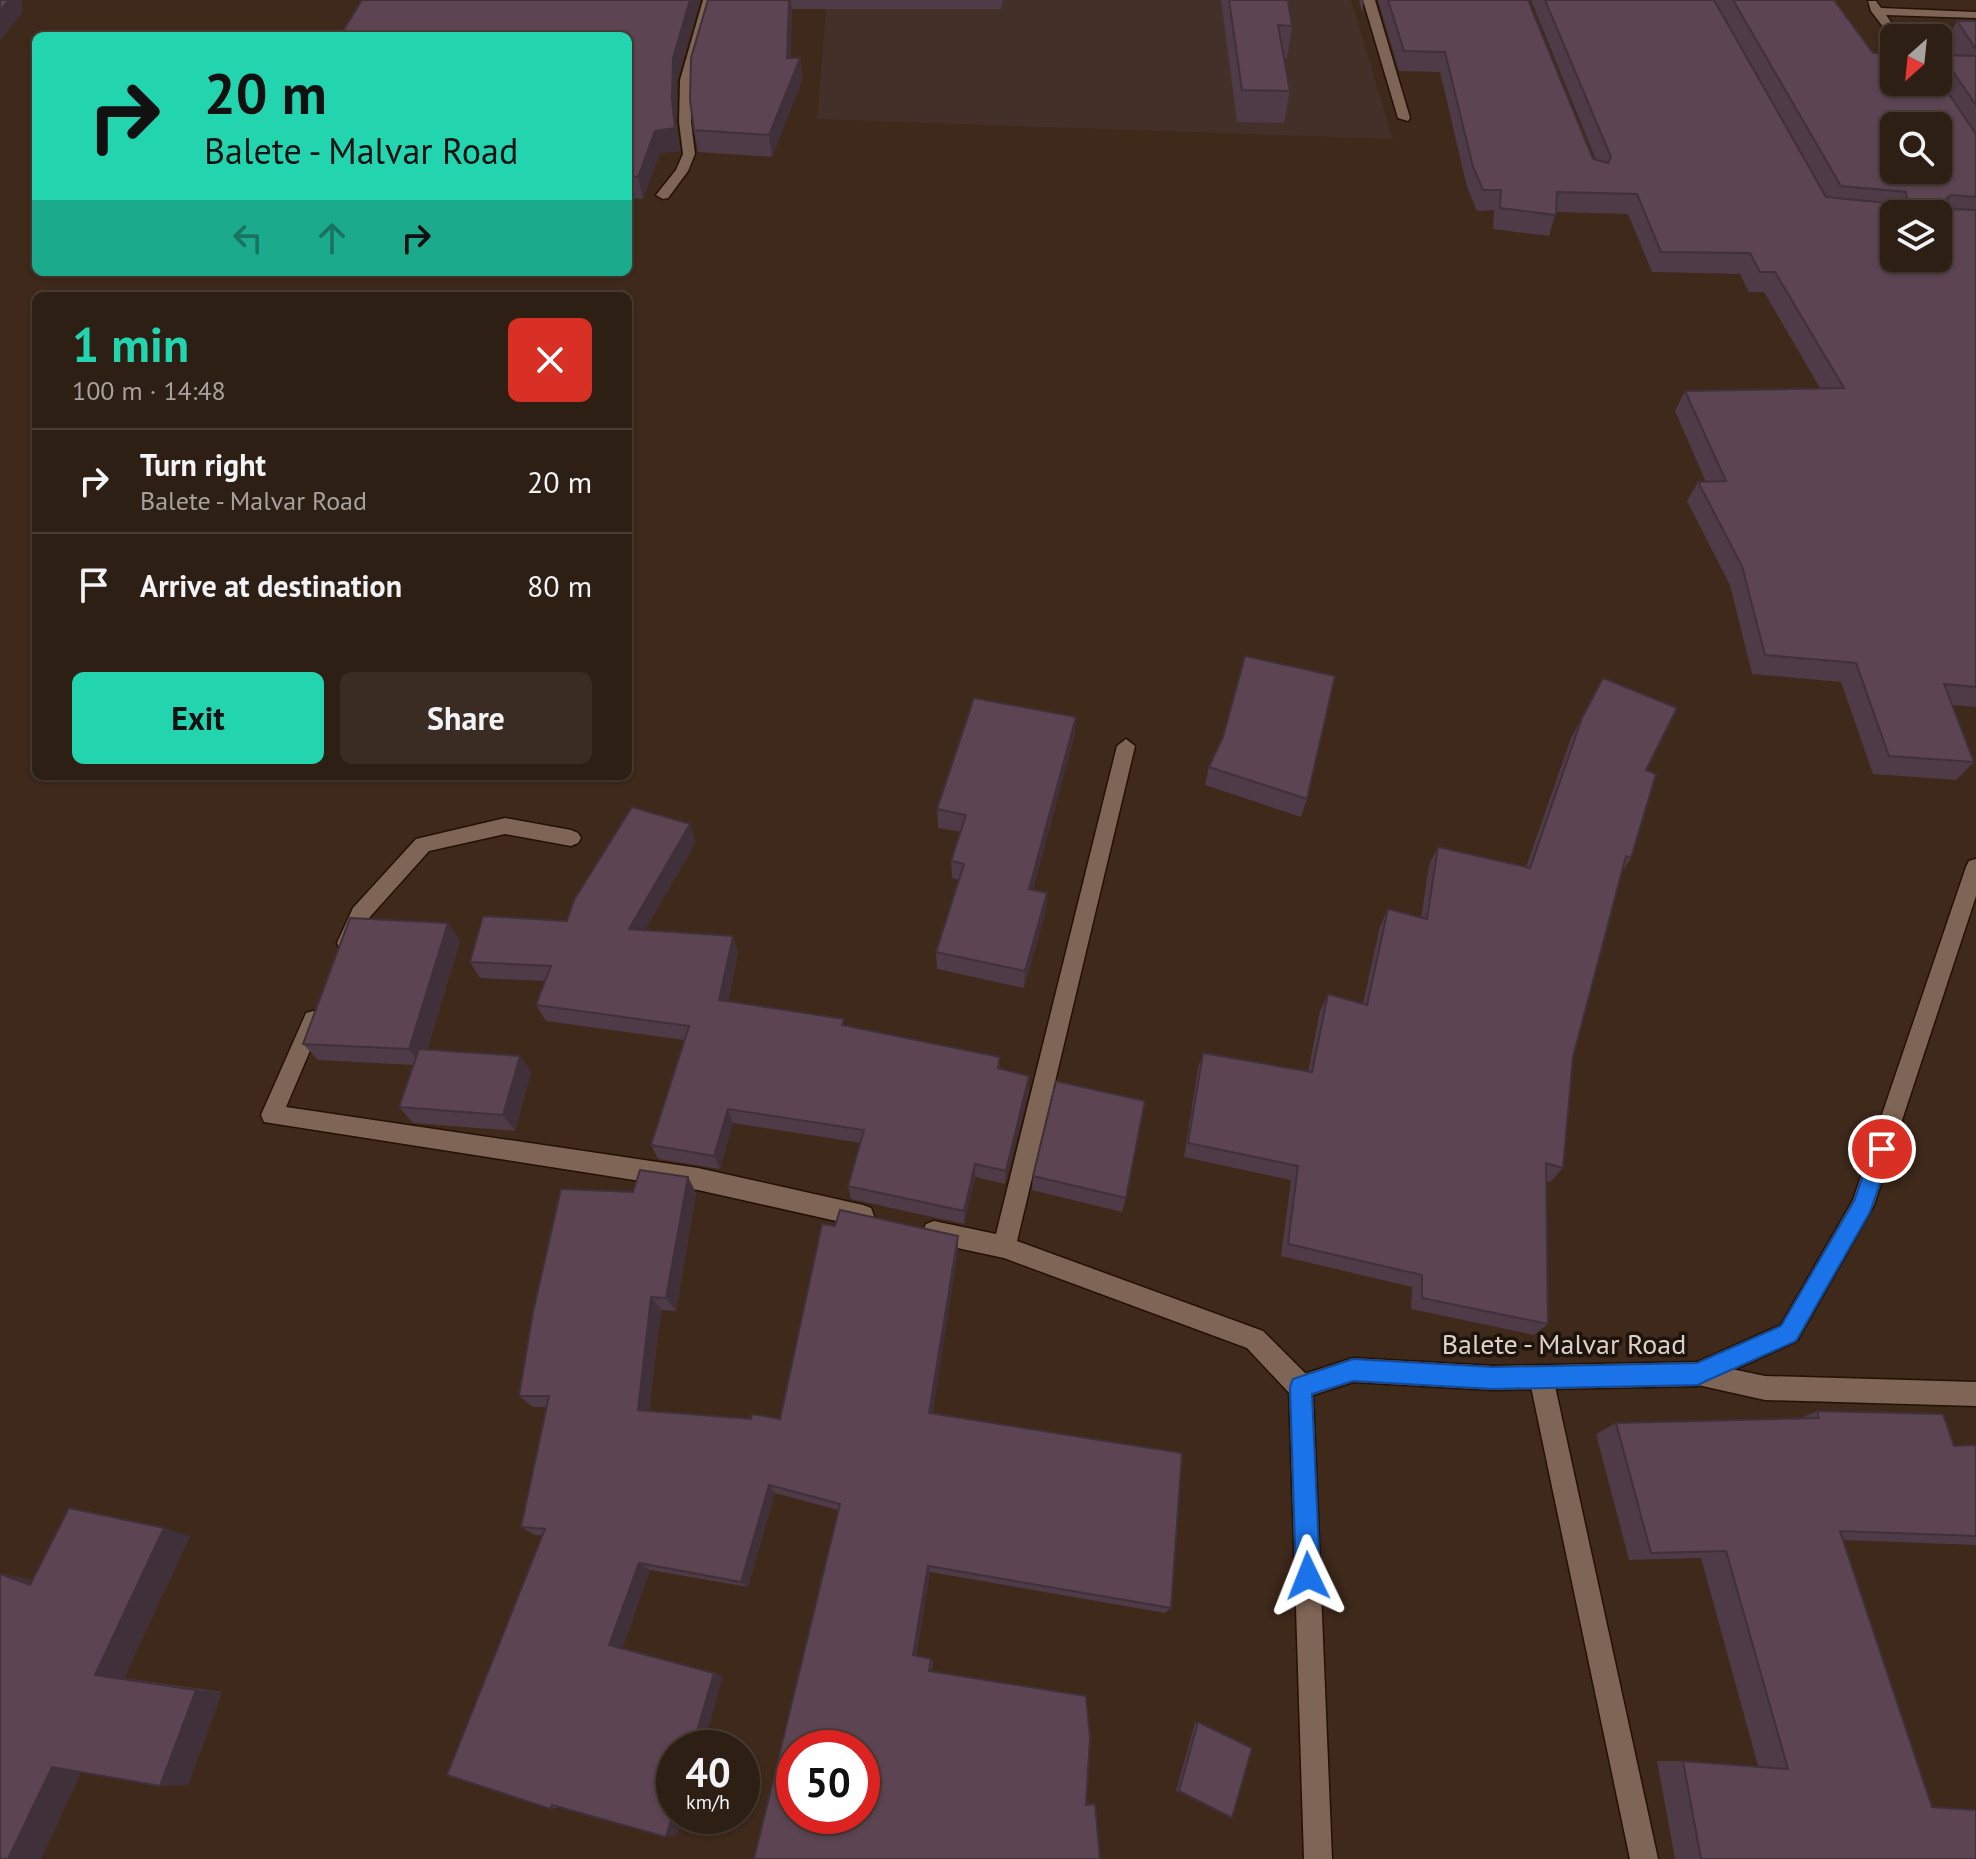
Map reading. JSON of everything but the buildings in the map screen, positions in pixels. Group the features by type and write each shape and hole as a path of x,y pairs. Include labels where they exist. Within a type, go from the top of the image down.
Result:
{"street":[{"path":"663,195 682,171 689,154 685,122 686,80 709,0"},
{"path":"1369,0 1404,118"},
{"path":"1874,5 1976,15"},
{"path":"1874,5 1887,24"},
{"path":"1004,1247 1126,746"},
{"path":"341,957 360,914 423,845 505,826 571,838"},
{"name":"Balete - Malvar Road","path":"1301,1387 1353,1370 1493,1378 1698,1374 1789,1333 1863,1205 1976,867"},
{"path":"322,1000 272,1115 698,1179 882,1220"},
{"path":"912,1227 1004,1247 1255,1339 1301,1387 1318,1859"},
{"path":"1698,1374 1765,1388 1976,1394"},
{"path":"1541,1377 1644,1859"}],"shaded area":[{"path":"827,0 1351,0 1393,139 817,119"}],"route":[{"path":"1308,1576 1301,1387 1353,1370 1493,1378 1698,1374 1789,1333 1863,1205 1882,1149"}]}
